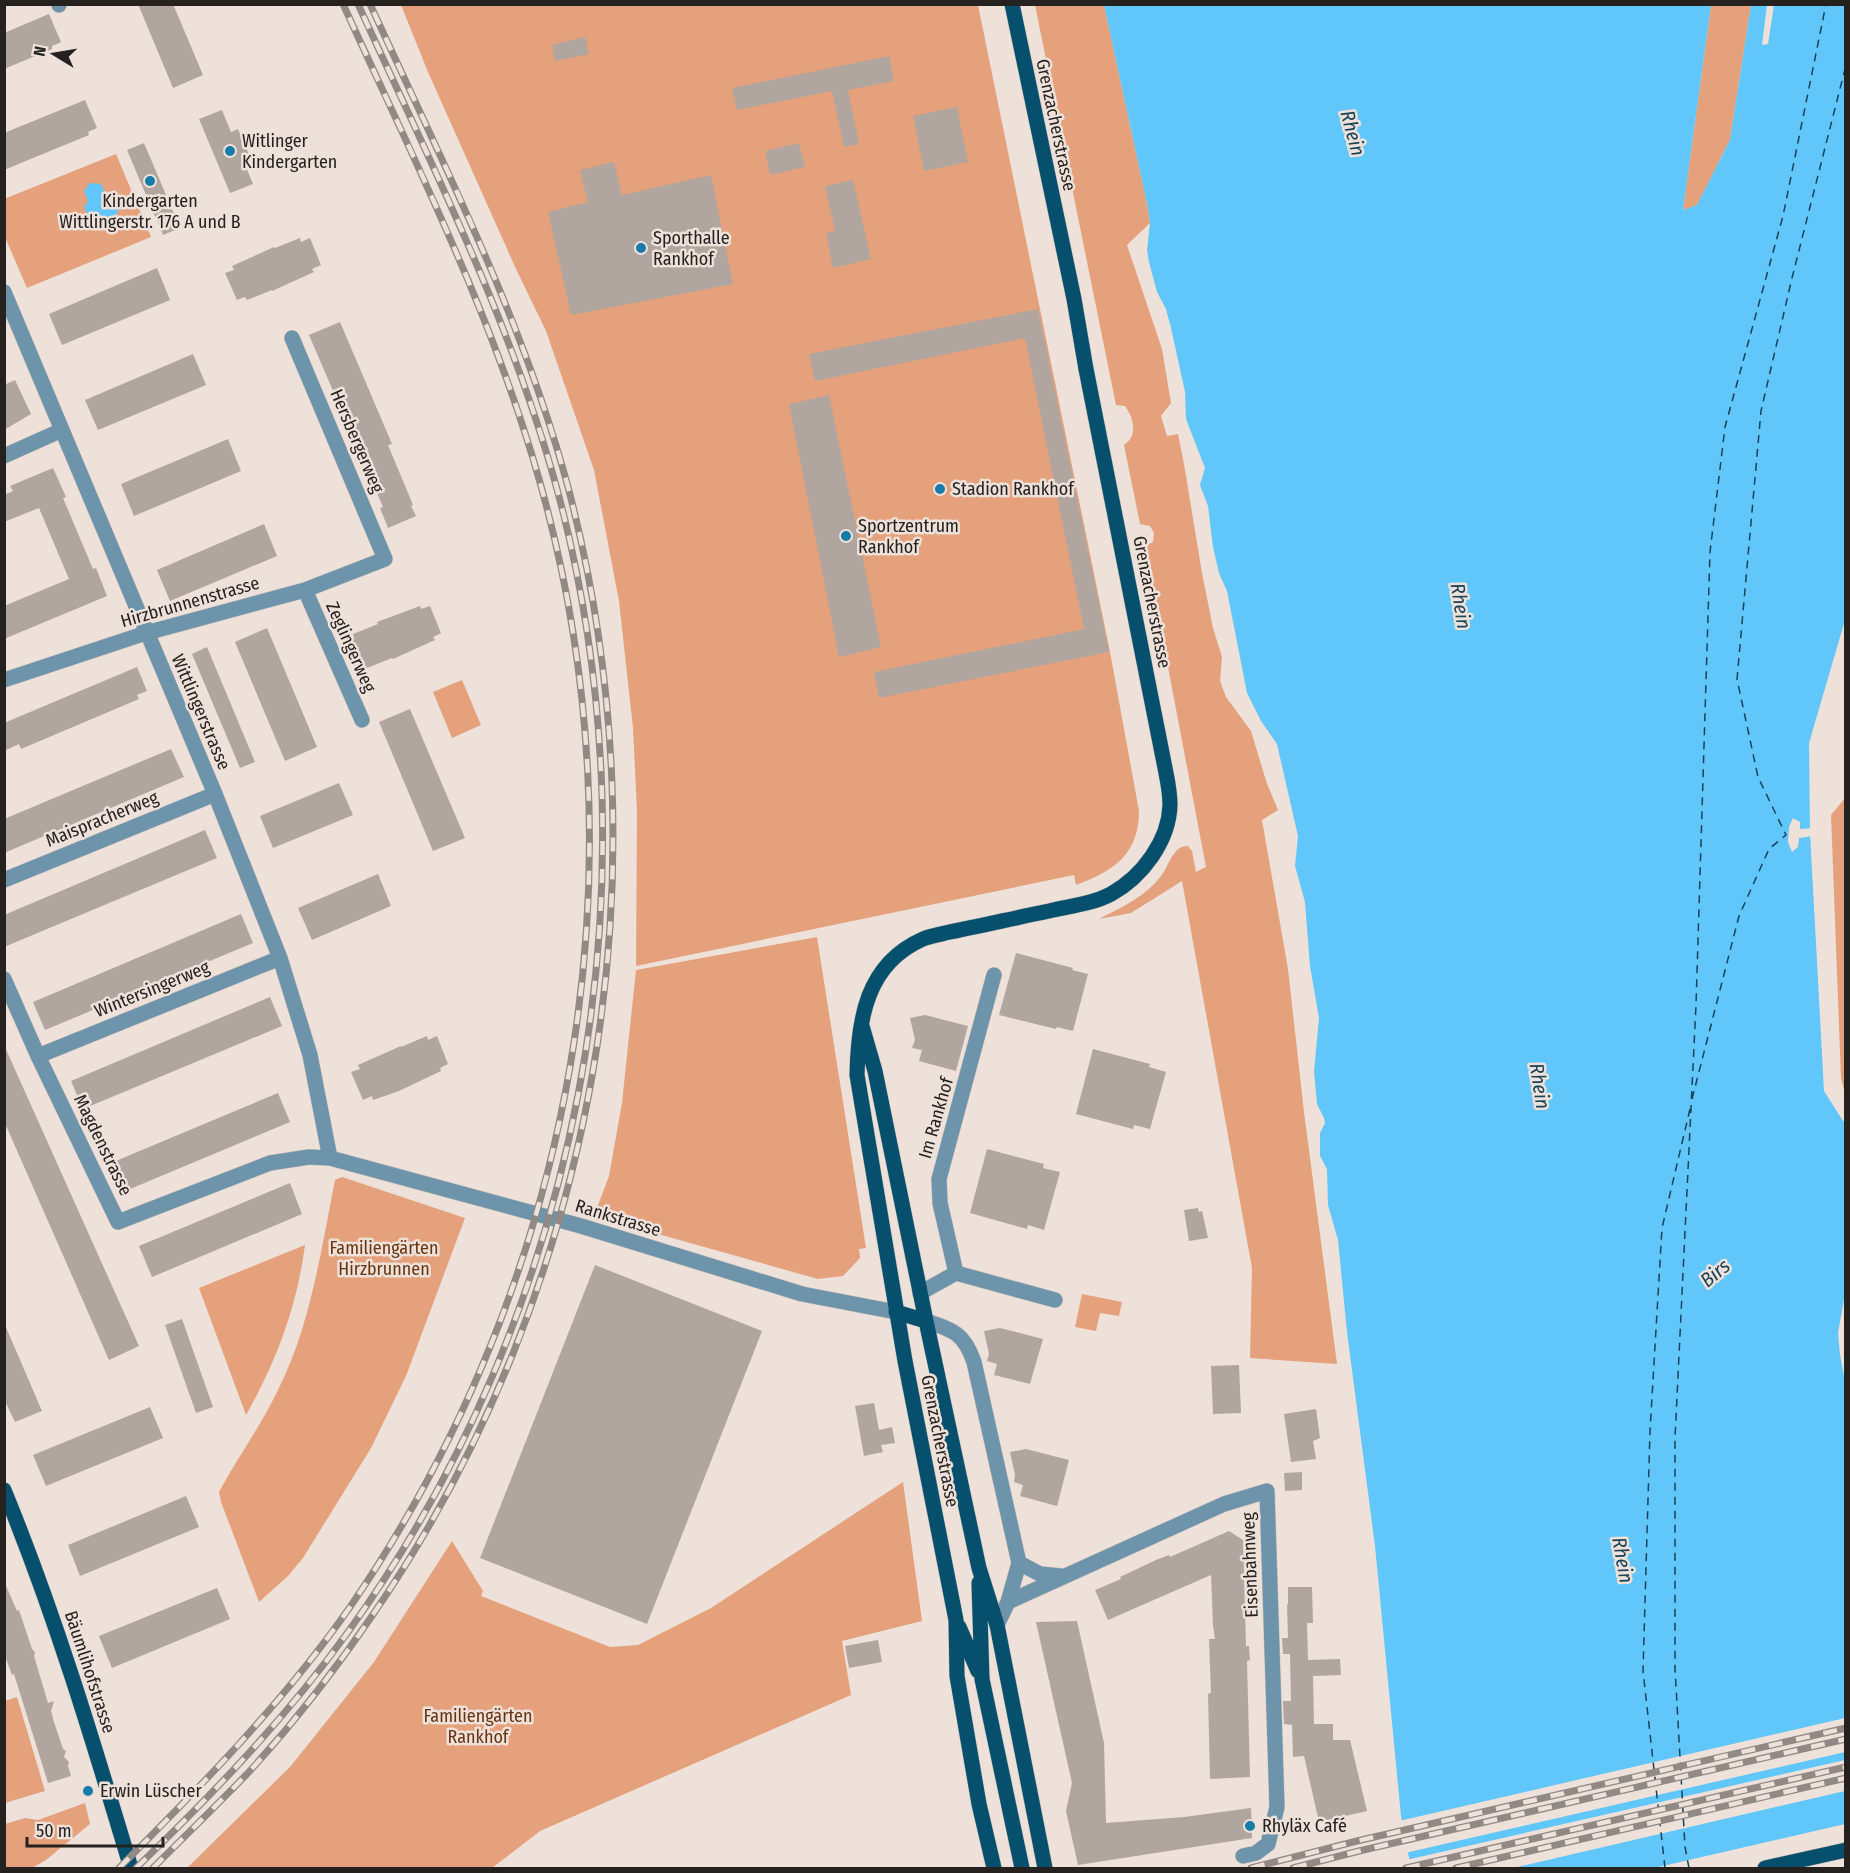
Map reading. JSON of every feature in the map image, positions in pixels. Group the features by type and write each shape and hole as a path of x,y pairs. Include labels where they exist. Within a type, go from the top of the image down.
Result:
{"main road":[{"name":"Grenzacherstrasse","path":"994,1869 979,1804 957,1676 956,1620 896,1312 857,1075 857,1047 861,1020 866,1001 887,965 905,950 924,939 1084,903 1110,894 1128,883 1141,870 1161,839 1170,807 1165,763 1088,381 1074,299 1012,4"},
{"name":"Grenzacherstrasse","path":"861,1020 875,1071 979,1568 997,1625 1046,1869"},
{"path":"896,1312 920,1293"},
{"path":"896,1312 926,1321"},
{"name":"Bäumlihofstrasse","path":"4,1490 52,1614 131,1869"},
{"path":"979,1568 982,1679 1022,1869"},
{"path":"956,1620 982,1679"},
{"path":"1765,1869 1845,1850"}],"street":[{"name":"Wittlingerstrasse","path":"4,292 215,794 280,958 310,1055 330,1158"},
{"name":"Hersbergerweg","path":"292,339 386,559"},
{"path":"4,456 62,430"},
{"name":"Hirzbrunnenstrasse","path":"4,680 146,633 305,590 386,559"},
{"name":"Zeglingerweg","path":"305,590 362,720"},
{"name":"Maispracherweg","path":"4,880 215,794"},
{"name":"Wintersingerweg","path":"38,1056 280,958"},
{"name":"Im Rankhof","path":"956,1273 940,1203 939,1179 994,975"},
{"name":"Magdenstrasse","path":"4,979 38,1056 118,1222 270,1163 309,1157 330,1158"},
{"name":"Rankstrasse","path":"330,1158 581,1226 802,1294 896,1312"},
{"path":"920,1293 956,1273 1055,1300"},
{"path":"926,1321 945,1327 965,1340 975,1362 1019,1563 1008,1602 997,1625"},
{"name":"Eisenbahnweg","path":"1008,1602 1224,1504 1267,1491 1277,1808 1268,1844 1244,1856"},
{"path":"1019,1563 1040,1574 1064,1576"}],"green space":[{"name":"Sportzentrum Rankhof","path":"401,5 978,5 1110,652 1139,811 1138,826 1129,850 1113,867 1076,885 1074,875 636,966 637,811 633,728 619,601 594,470 546,331 428,72"},
{"path":"1035,5 1104,5 1148,208 1150,223 1127,245 1162,349 1171,403 1161,416 1167,436 1178,434 1202,573 1213,628 1222,657 1220,681 1226,697 1251,731 1267,784 1278,810 1262,820 1288,969 1337,1364 1250,1358 1252,1268 1182,881 1131,913 1099,919 1133,901 1148,890 1161,876 1175,852 1183,847 1188,846 1192,851 1196,872 1206,867 1145,546 1153,542 1154,533 1150,526 1140,524 1124,445 1133,432 1132,421 1125,406 1116,405"},
{"path":"1711,5 1751,5 1730,140 1697,205 1683,210"},
{"path":"116,154 151,237 27,288 5,237 4,199"},
{"path":"462,680 481,725 452,738 433,692"},
{"path":"1845,798 1845,1094 1841,1078 1831,815"},
{"path":"817,937 866,1248 859,1249 860,1258 843,1276 818,1279 594,1216 609,1176 622,1103 636,970"},
{"name":"Familiengärten Hirzbrunnen","path":"342,1177 465,1218 406,1376 371,1448 303,1558 288,1576 259,1602 219,1492 265,1415 290,1363 314,1286 335,1180"},
{"path":"305,1245 297,1290 284,1333 267,1375 246,1415 199,1288"},
{"path":"1082,1294 1122,1302 1119,1316 1100,1313 1096,1331 1075,1327"},
{"name":"Familiengärten Rankhof","path":"903,1482 922,1621 842,1641 851,1695 540,1831 492,1868 187,1868 290,1767 374,1662 452,1541 483,1591 481,1596 610,1647 638,1645 711,1608"},
{"path":"17,1697 45,1791 5,1803 5,1701"},
{"path":"85,1803 90,1824 46,1860 32,1868 5,1868 5,1824 25,1818 38,1820"}],"water":[{"path":"1104,5 1711,5 1683,210 1697,205 1730,140 1751,5 1767,5 1762,45 1768,44 1774,5 1845,5 1845,620 1809,743 1810,833 1824,1091 1843,1121 1846,1122 1846,1288 1838,1333 1846,1387 1845,1868 1411,1868 1401,1816 1375,1546 1347,1332 1338,1240 1328,1205 1327,1169 1320,1156 1320,1133 1325,1123 1317,1104 1314,1071 1319,1018 1310,966 1305,902 1295,866 1298,836 1277,744 1261,721 1247,693 1227,591 1219,573 1213,547 1208,506 1200,485 1205,468 1186,419 1185,392 1171,328 1166,309 1157,292 1149,262 1148,208"},
{"path":"90,183 101,184 106,195 113,195 119,210 113,219 115,224 111,229 104,229 101,223 91,222 84,207 88,201 84,191"}],"pier":[{"path":"1793,818 1800,822 1800,829 1813,828 1813,836 1799,838 1798,847 1792,852 1788,842 1789,827"},
{"path":"1845,1718 1845,1752 1405,1853 1399,1821"},
{"path":"1845,1760 1845,1791 1513,1868 1408,1868 1406,1860"},
{"path":"1845,1824 1845,1868 1654,1868"}],"building":[{"path":"138,4 173,4 203,75 173,88"},
{"path":"49,14 61,42 52,46 52,49 4,69 4,33"},
{"path":"585,37 589,54 555,61 552,45"},
{"path":"889,56 894,81 848,90 859,144 844,147 832,91 737,110 732,88"},
{"path":"85,100 97,128 88,132 89,135 4,170 4,133"},
{"path":"957,107 968,162 924,171 913,116"},
{"name":"Witlinger Kindergarten","path":"222,110 231,132 238,129 251,159 244,162 253,184 230,193 199,119"},
{"name":"Kindergarten Wittlingerstr. 176 A und B","path":"144,143 180,228 163,235 127,150"},
{"path":"799,143 805,167 770,175 765,151"},
{"name":"Sporthalle Rankhof","path":"614,162 622,195 711,175 733,284 571,315 548,212 588,202 580,170"},
{"path":"853,180 871,259 833,268 826,233 835,231 825,186"},
{"path":"300,238 301,242 310,238 321,265 312,269 314,272 272,291 247,300 245,297 237,300 225,273 234,270 232,266"},
{"path":"157,268 170,300 62,345 49,314"},
{"path":"1038,309 1109,652 879,698 874,672 1084,629 1025,338 815,381 809,354"},
{"path":"340,322 392,444 388,445 416,516 388,528 380,508 383,507 309,335"},
{"path":"193,354 206,385 98,430 85,400"},
{"path":"15,380 31,414 4,430 4,385"},
{"path":"829,395 881,647 839,657 789,404"},
{"path":"228,439 241,471 134,516 121,484"},
{"path":"53,468 66,497 63,498 107,596 4,639 4,606 69,579 39,508 4,522 4,495 13,491 10,486"},
{"path":"264,524 277,556 170,601 157,570"},
{"path":"420,606 421,609 430,606 441,633 433,637 435,640 393,659 357,669 345,641 354,638 353,634 378,624 377,622"},
{"path":"267,628 317,747 285,761 235,642"},
{"path":"207,647 255,762 240,768 192,654"},
{"path":"137,667 147,691 137,695 139,699 21,749 19,744 4,751 4,723"},
{"path":"410,709 465,838 433,851 379,722"},
{"path":"171,749 184,777 4,853 4,819"},
{"path":"339,783 353,815 273,848 260,816"},
{"path":"205,830 217,858 4,947 4,915"},
{"path":"378,874 391,906 312,940 298,908"},
{"path":"241,914 253,943 45,1030 33,1002"},
{"path":"1016,953 1088,974 1073,1031 999,1015"},
{"path":"270,997 282,1026 83,1109 71,1081"},
{"path":"925,1015 968,1026 956,1071 919,1061 922,1050 912,1048 915,1040 910,1018"},
{"path":"427,1036 428,1040 437,1036 448,1064 440,1068 441,1071 399,1091 373,1100 372,1096 363,1100 351,1072 360,1069 358,1065"},
{"path":"4,1045 139,1346 109,1360 4,1121"},
{"path":"1093,1049 1150,1064 1149,1067 1166,1072 1150,1129 1134,1125 1133,1129 1076,1114"},
{"path":"278,1093 290,1122 123,1192 111,1163"},
{"path":"987,1149 1044,1164 1043,1168 1060,1172 1044,1230 1028,1225 1027,1229 970,1213"},
{"path":"290,1183 302,1214 152,1277 139,1246"},
{"path":"1198,1208 1199,1212 1202,1211 1208,1238 1189,1241 1184,1210"},
{"path":"595,1265 762,1331 647,1624 480,1558"},
{"path":"182,1319 213,1407 196,1413 165,1325"},
{"path":"5,1325 42,1411 15,1422 4,1399"},
{"path":"1000,1328 1043,1339 1030,1384 994,1375 997,1364 987,1361 989,1354 984,1331"},
{"path":"1239,1365 1241,1413 1213,1414 1211,1366"},
{"path":"874,1403 879,1430 892,1427 895,1443 881,1445 883,1452 864,1456 855,1406"},
{"path":"150,1407 163,1438 46,1486 33,1455"},
{"path":"1316,1409 1320,1438 1313,1441 1316,1459 1291,1462 1284,1414"},
{"path":"1026,1449 1069,1460 1057,1506 1020,1496 1023,1485 1014,1482 1015,1475 1010,1452"},
{"path":"1302,1472 1302,1490 1285,1491 1284,1473"},
{"path":"186,1496 199,1527 80,1576 68,1545"},
{"path":"1229,1531 1243,1540 1246,1646 1249,1646 1250,1660 1247,1661 1250,1777 1210,1779 1209,1639 1215,1639 1211,1575 1108,1620 1095,1590 1156,1560 1169,1555 1170,1557"},
{"path":"4,1581 17,1611 19,1610 35,1652 34,1656 48,1703 54,1701 51,1711 63,1749 66,1751 64,1757 69,1762 71,1776 48,1783 14,1674 12,1675 4,1653"},
{"path":"1288,1587 1312,1587 1313,1623 1307,1623 1308,1660 1340,1659 1341,1675 1313,1676 1314,1724 1333,1724 1333,1740 1350,1740 1367,1811 1319,1822 1304,1756 1293,1757 1292,1725 1284,1724 1283,1701 1291,1701 1290,1654 1283,1654 1282,1638 1288,1638"},
{"path":"217,1588 230,1619 112,1668 99,1636"},
{"path":"1077,1621 1104,1743 1106,1823 1184,1817 1251,1808 1252,1838 1078,1865 1066,1811 1072,1783 1036,1622"},
{"path":"878,1640 882,1662 849,1668 845,1646"}],"ferry route":[{"path":"1689,1868 1685,1847 1675,1668 1675,1438 1696,1005 1710,552 1725,427 1783,216 1826,4"},
{"path":"1692,1099 1739,916 1769,849 1786,835 1758,777 1737,679 1761,411 1846,65"},
{"path":"1665,1868 1643,1671 1650,1431 1662,1228 1690,1109"}],"railway":[{"path":"119,1868 240,1743 297,1677 350,1607 428,1480 490,1346 538,1207 570,1064 587,918 588,771 572,625 539,479 499,357 424,179 343,4"},
{"path":"136,1868 220,1784 299,1695 348,1632 428,1507 493,1375 543,1236 578,1093 598,947 602,800 590,653 562,508 522,378 497,315 444,190 358,4"},
{"path":"153,1868 247,1774 313,1696 374,1613 451,1487 513,1353 560,1214 593,1071 610,926 612,779 598,632 568,487 550,424 505,302 370,4"},
{"path":"1251,1868 1357,1841 1846,1728"},
{"path":"1293,1868 1846,1739"},
{"path":"1406,1868 1846,1767"},
{"path":"1456,1868 1846,1778"}],"place":[{"name":"Witlinger Kindergarten","path":"230,151"},
{"name":"Kindergarten Wittlingerstr. 176 A und B","path":"150,181"},
{"name":"Sporthalle Rankhof","path":"641,248"},
{"name":"Stadion Rankhof","path":"940,489"},
{"name":"Sportzentrum Rankhof","path":"846,536"},
{"name":"Erwin Lüscher","path":"88,1791"},
{"name":"Rhyläx Café","path":"1250,1826"}],"water label":[{"name":"Rhein","path":"1353,133"},
{"name":"Rhein","path":"1461,606"},
{"name":"Rhein","path":"1540,1086"},
{"name":"Birs","path":"1715,1273"},
{"name":"Rhein","path":"1623,1560"}]}
